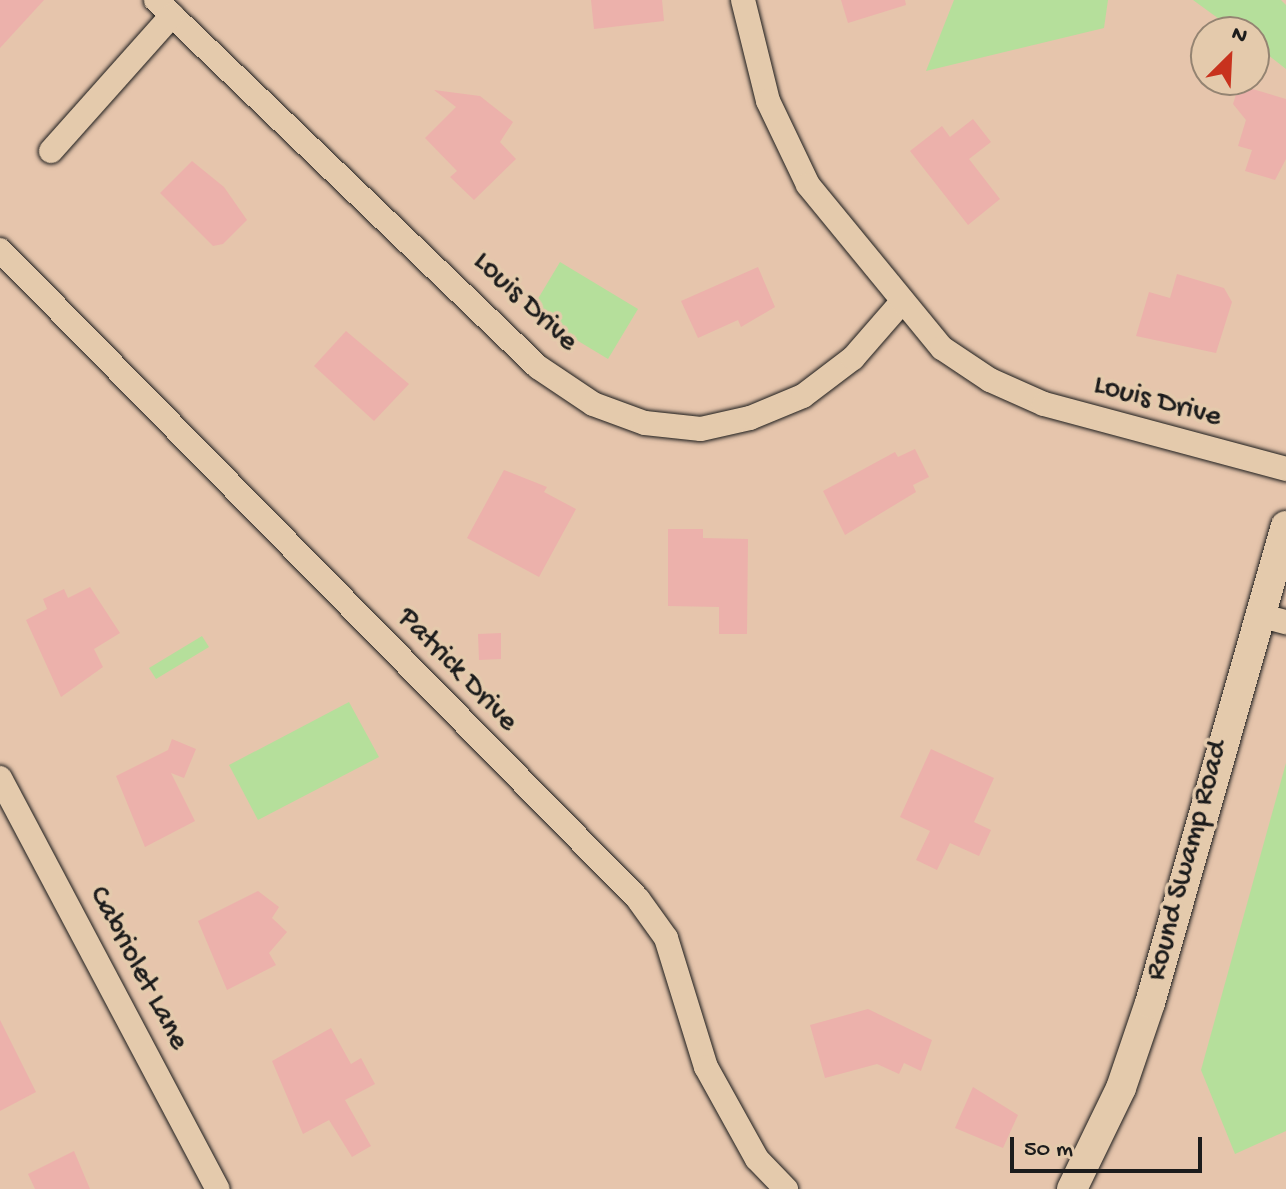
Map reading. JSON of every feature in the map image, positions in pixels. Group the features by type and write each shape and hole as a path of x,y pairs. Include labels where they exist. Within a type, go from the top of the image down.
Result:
{"street":[{"name":"Louis Drive","path":"743,0 768,101 808,185 901,303 942,348 990,380 1044,404 1286,469"},
{"name":"Louis Drive","path":"164,8 538,367 593,404 645,423 701,429 750,418 803,396 840,368 901,303"},
{"path":"51,151 164,8"},
{"name":"Patrick Drive","path":"0,250 638,899 666,938 706,1067 757,1159 786,1189"},
{"name":"Round Swamp Road","path":"1072,1189 1121,1088 1150,1003 1272,619 1286,526"},
{"name":"Cabriolet Lane","path":"0,778 218,1189"}],"green space":[{"path":"954,0 1108,0 1104,28 926,71"},
{"path":"1193,0 1281,0 1286,5 1286,69 1270,56 1270,16 1215,16"},
{"path":"560,262 638,309 608,359 530,312"},
{"path":"202,636 209,647 156,679 149,668"},
{"path":"349,702 379,757 258,820 229,765"},
{"path":"1286,763 1286,1131 1235,1154 1201,1070"}],"building":[{"path":"0,0 44,0 0,48"},
{"path":"591,0 662,0 664,21 594,29"},
{"path":"841,0 905,0 906,5 848,23"},
{"path":"434,90 480,96 513,122 500,142 516,159 474,200 450,177 457,171 425,138 456,107"},
{"path":"1270,94 1286,99 1286,159 1275,180 1245,171 1252,150 1238,146 1246,120 1233,104 1236,96"},
{"path":"973,119 991,142 969,159 1000,199 968,225 910,151 942,126 950,137"},
{"path":"192,161 224,187 247,220 223,244 213,246 160,193"},
{"path":"758,267 775,307 741,327 738,320 698,338 681,301"},
{"path":"1177,274 1224,288 1232,302 1216,353 1136,336 1149,292 1170,298"},
{"path":"346,331 409,384 374,421 314,366"},
{"path":"915,449 929,477 913,485 916,492 845,535 823,491 895,452 898,457"},
{"path":"504,470 547,487 544,492 576,509 539,577 467,538"},
{"path":"668,529 703,529 703,538 748,539 747,634 719,634 719,607 668,606"},
{"path":"90,587 120,633 94,649 103,667 61,697 26,620 47,609 43,599 64,589 68,598"},
{"path":"501,633 501,659 479,660 478,634"},
{"path":"172,739 196,749 184,778 171,773 195,821 145,847 116,776 168,750"},
{"path":"931,749 994,778 974,822 991,830 979,856 950,843 937,870 916,860 930,831 900,817"},
{"path":"258,891 279,907 272,918 287,932 269,953 276,965 227,990 198,921"},
{"path":"868,1009 932,1040 921,1071 904,1063 899,1074 877,1064 825,1078 810,1025"},
{"path":"0,1020 36,1092 0,1111"},
{"path":"331,1028 351,1064 361,1058 375,1084 345,1100 371,1146 352,1157 329,1120 303,1134 272,1061"},
{"path":"973,1087 1018,1115 1003,1148 955,1128"},
{"path":"74,1151 90,1189 35,1189 28,1174"}]}
